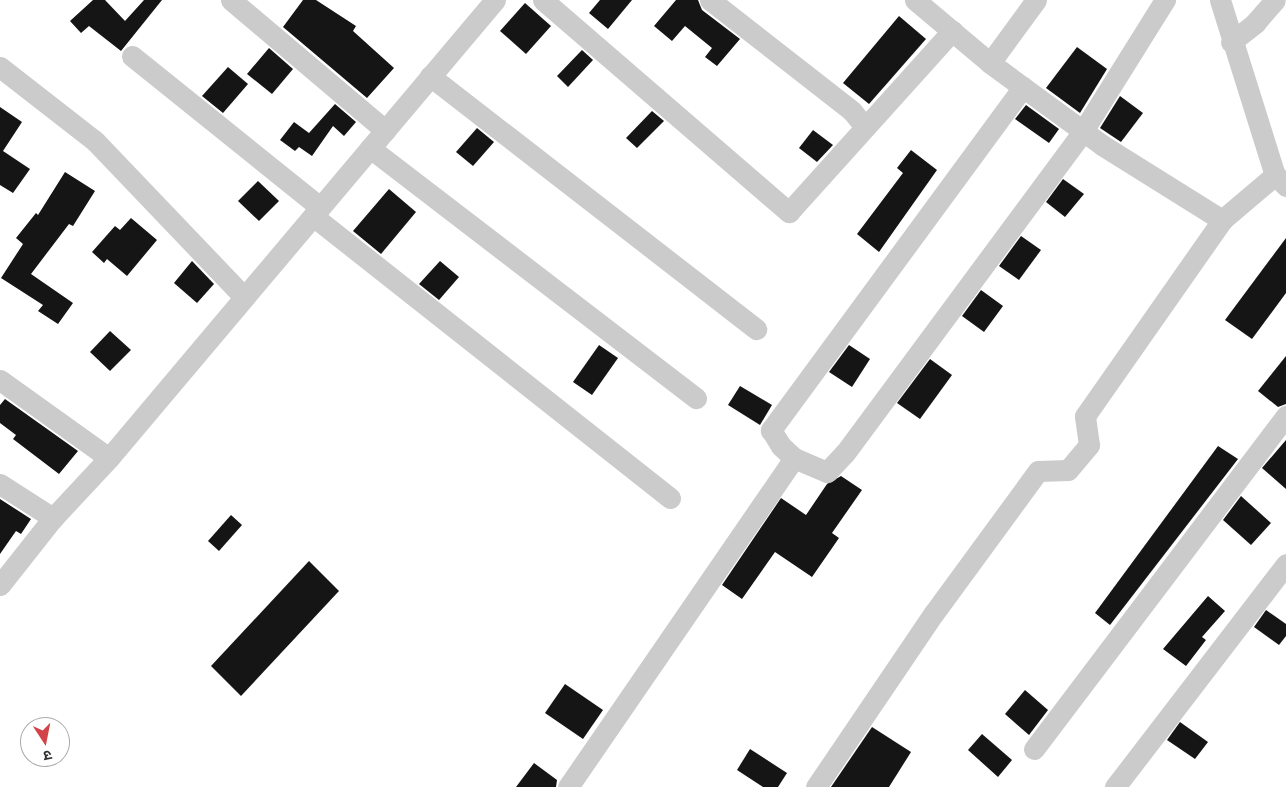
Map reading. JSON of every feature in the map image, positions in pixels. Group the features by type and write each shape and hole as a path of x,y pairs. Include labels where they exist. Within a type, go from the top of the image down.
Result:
{"street":[{"path":"231,0 385,130"},
{"path":"0,586 53,518 109,458 495,0"},
{"path":"543,0 789,212 864,126 952,30"},
{"path":"710,0 852,111 864,126"},
{"path":"916,0 990,63 1083,131 1222,220"},
{"path":"990,63 1036,0"},
{"path":"1023,87 771,430 781,446 794,458 827,472 845,454 1083,131 1165,0"},
{"path":"816,787 934,613 1038,471 1068,470 1089,446 1085,416 1222,220 1280,181 1232,42 1220,0"},
{"path":"1232,42 1255,23 1275,0"},
{"path":"132,56 317,212 670,498"},
{"path":"0,67 95,141 244,297"},
{"path":"430,76 756,329"},
{"path":"370,148 696,398"},
{"path":"0,380 109,458"},
{"path":"1034,749 1286,416"},
{"path":"568,787 794,458"},
{"path":"0,484 53,518"},
{"path":"1115,787 1286,564"}],"building":[{"path":"93,0 105,0 125,21 144,0 162,0 121,51 89,26 81,33 70,21"},
{"path":"303,0 316,0 356,26 353,31 394,68 367,98 283,27"},
{"path":"600,0 632,0 608,29 589,13"},
{"path":"676,0 698,0 702,10 740,39 717,66 705,57 712,48 685,26 672,41 654,26"},
{"path":"525,3 551,26 526,54 500,31"},
{"path":"899,16 926,39 869,104 843,83"},
{"path":"1077,47 1107,69 1080,113 1046,88"},
{"path":"269,48 293,69 272,94 247,74"},
{"path":"582,50 593,60 568,87 557,76"},
{"path":"228,67 248,84 223,113 202,96"},
{"path":"1120,96 1143,113 1121,142 1100,128"},
{"path":"335,104 356,122 344,136 333,126 312,156 299,147 295,151 280,140 294,122 309,133"},
{"path":"1026,105 1059,129 1049,143 1015,119"},
{"path":"0,107 22,122 3,151 30,169 13,193 0,185"},
{"path":"652,111 664,121 637,148 626,138"},
{"path":"477,128 494,142 473,166 456,152"},
{"path":"813,130 833,145 817,162 799,148"},
{"path":"911,150 937,170 879,252 857,234 903,173 897,168"},
{"path":"65,172 95,191 73,226 69,224 31,274 73,303 58,324 38,311 43,305 1,278 23,244 16,238 36,213 38,215"},
{"path":"1063,179 1084,194 1065,217 1046,202"},
{"path":"258,181 279,201 259,221 238,201"},
{"path":"389,189 416,212 381,254 353,231"},
{"path":"131,218 157,240 127,276 107,259 104,263 92,252 115,226 120,230"},
{"path":"1021,236 1041,250 1019,280 999,266"},
{"path":"1286,238 1286,293 1252,339 1225,320"},
{"path":"192,261 214,284 197,303 174,283"},
{"path":"440,261 459,277 439,300 419,284"},
{"path":"981,290 1003,306 984,332 962,316"},
{"path":"110,331 131,350 110,371 90,352"},
{"path":"599,345 618,358 592,395 573,382"},
{"path":"849,345 870,359 852,387 829,372"},
{"path":"1286,356 1286,404 1278,407 1258,391"},
{"path":"930,359 952,375 920,419 897,403"},
{"path":"740,386 772,405 760,425 728,405"},
{"path":"5,399 78,451 59,474 13,439 16,435 0,423 0,405"},
{"path":"1286,440 1286,489 1262,468"},
{"path":"1218,446 1238,459 1110,625 1095,613"},
{"path":"841,476 862,490 832,533 839,538 812,577 775,552 742,599 722,585 781,498 806,515 827,484"},
{"path":"1241,496 1271,523 1251,545 1223,520"},
{"path":"0,499 31,519 21,534 16,531 0,554"},
{"path":"231,515 242,525 219,551 208,541"},
{"path":"309,561 339,591 241,696 211,666"},
{"path":"1208,596 1225,611 1202,637 1206,640 1186,666 1163,649"},
{"path":"1266,610 1286,624 1286,636 1279,645 1254,627"},
{"path":"565,684 603,710 583,739 545,713"},
{"path":"1025,690 1048,710 1029,735 1005,714"},
{"path":"1180,722 1208,742 1195,759 1167,740"},
{"path":"872,727 911,752 889,787 831,787"},
{"path":"982,734 1012,760 998,777 968,750"},
{"path":"750,749 787,773 778,787 763,787 737,770"},
{"path":"534,763 557,780 556,787 516,787"}]}
